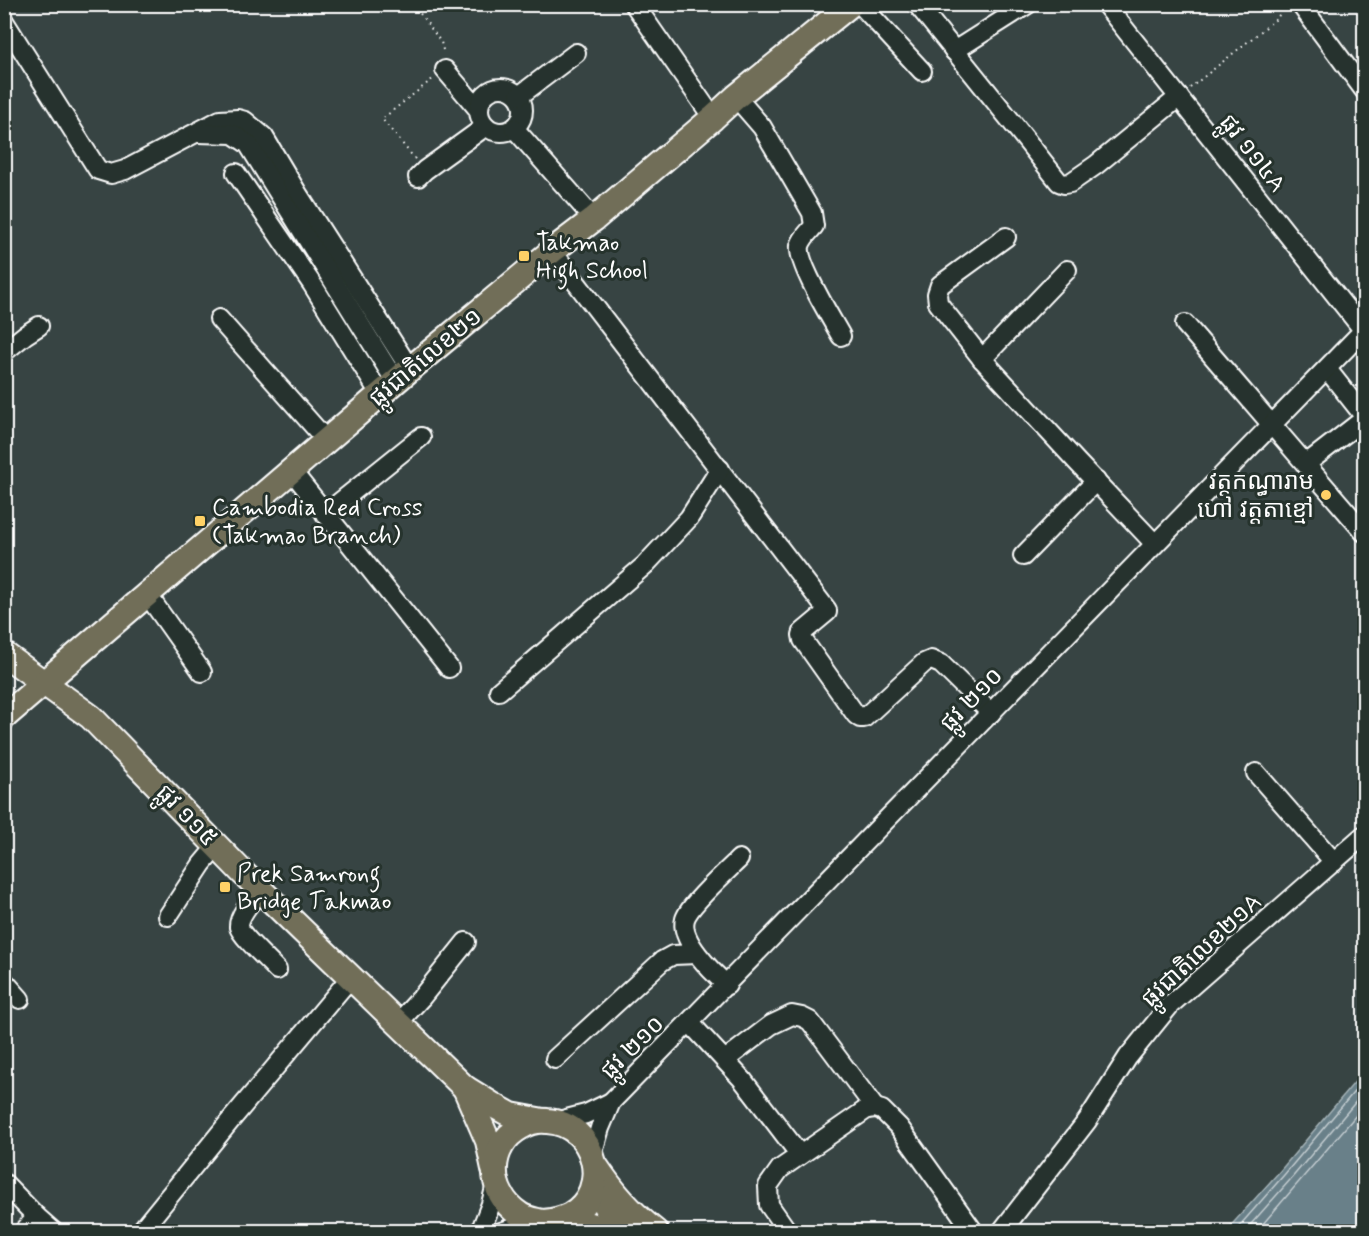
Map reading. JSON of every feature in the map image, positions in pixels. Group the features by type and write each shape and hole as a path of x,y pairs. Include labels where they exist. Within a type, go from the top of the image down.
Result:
{"main road":[{"name":"ផ្លូវជាតិលេខ២១","path":"4,717 326,440 552,251 594,219 736,97 850,5"},
{"name":"ផ្លូវ ១១៥","path":"4,654 92,717 261,890 465,1088 511,1114 546,1121"},
{"name":"ផ្លូវ ១១៥","path":"465,1088 488,1141 495,1176"},
{"path":"614,1232 583,1223 552,1224 522,1216 511,1208 502,1197 495,1176 498,1152 508,1137 521,1126 546,1121 571,1128 584,1140 603,1203 624,1232"},
{"path":"552,1224 582,1206 589,1195 594,1168"},
{"path":"594,1168 639,1219 656,1232"}],"street":[{"path":"634,4 714,118"},
{"path":"860,4 922,71"},
{"path":"916,4 1059,183 1070,183 1096,165 1179,97"},
{"path":"954,51 1028,4"},
{"name":"ផ្លូវ ១១៤A","path":"1105,4 1364,330"},
{"path":"1300,4 1365,90"},
{"path":"4,21 98,170 111,174 125,170 220,120 245,121 264,137 298,194 395,382"},
{"path":"519,96 576,53"},
{"path":"445,70 482,118 495,131 505,132 514,128 520,122 523,104 512,90 503,87 494,88 480,100 482,118"},
{"path":"736,97 762,127 812,213 814,226 800,244 800,256 841,336"},
{"path":"421,173 482,118"},
{"path":"514,128 594,219"},
{"path":"236,173 312,284 395,382"},
{"path":"1006,237 940,285 937,294 938,303 982,358 1155,544"},
{"path":"552,251 827,610 828,612 803,632 803,640 856,715 864,718 924,663 931,660 941,664 991,713"},
{"path":"982,358 1067,270"},
{"path":"219,319 326,440"},
{"path":"1185,324 1365,531"},
{"path":"4,352 39,326"},
{"name":"ផ្លូវ ២១០","path":"546,1121 586,1114 611,1102 1364,330"},
{"path":"1306,464 1365,417 1326,369"},
{"path":"326,514 421,437"},
{"path":"499,692 645,565 689,518 720,469"},
{"path":"291,470 448,668"},
{"path":"1023,556 1095,481"},
{"path":"147,594 202,672"},
{"path":"1256,773 1334,862"},
{"name":"ផ្លូវជាតិលេខ២១A","path":"1002,1232 1087,1121 1128,1057 1170,1005 1365,835"},
{"path":"168,916 202,864 217,846"},
{"path":"727,985 697,954 686,934 685,920 693,906 739,859"},
{"path":"261,890 247,908 239,926 243,934 277,970"},
{"path":"398,1023 422,998 466,942"},
{"path":"555,1059 662,961 673,956 697,954"},
{"path":"141,1232 230,1121 351,977"},
{"path":"4,981 20,999"},
{"path":"725,1060 771,1025 792,1015 802,1017 810,1021 875,1108"},
{"path":"690,1023 742,1079 800,1155"},
{"name":"ផ្លូវ ២១០","path":"594,1168 600,1128 611,1102"},
{"path":"788,1232 769,1205 768,1186 780,1169 867,1109 875,1108 882,1110 899,1126 974,1232"},
{"path":"480,1232 491,1204 495,1176"},
{"path":"4,1183 54,1232"},
{"path":"22,1232 37,1217"},
{"path":"501,1232 552,1224"}],"path":[{"path":"413,4 441,42 445,70 382,119 421,173"},
{"path":"1179,97 1275,20 1288,4"}],"water":[{"path":"1364,1071 1364,1231 1226,1231 1280,1171"}],"place":[{"name":"Takmao High School","path":"524,256"},
{"name":"វត្តកណ្ធារាម ហៅ វត្តតាខ្មៅ","path":"1326,495"},
{"name":"Cambodia Red Cross (Takmao Branch)","path":"200,521"},
{"name":"Prek Samrong Bridge Takmao","path":"225,887"}]}
